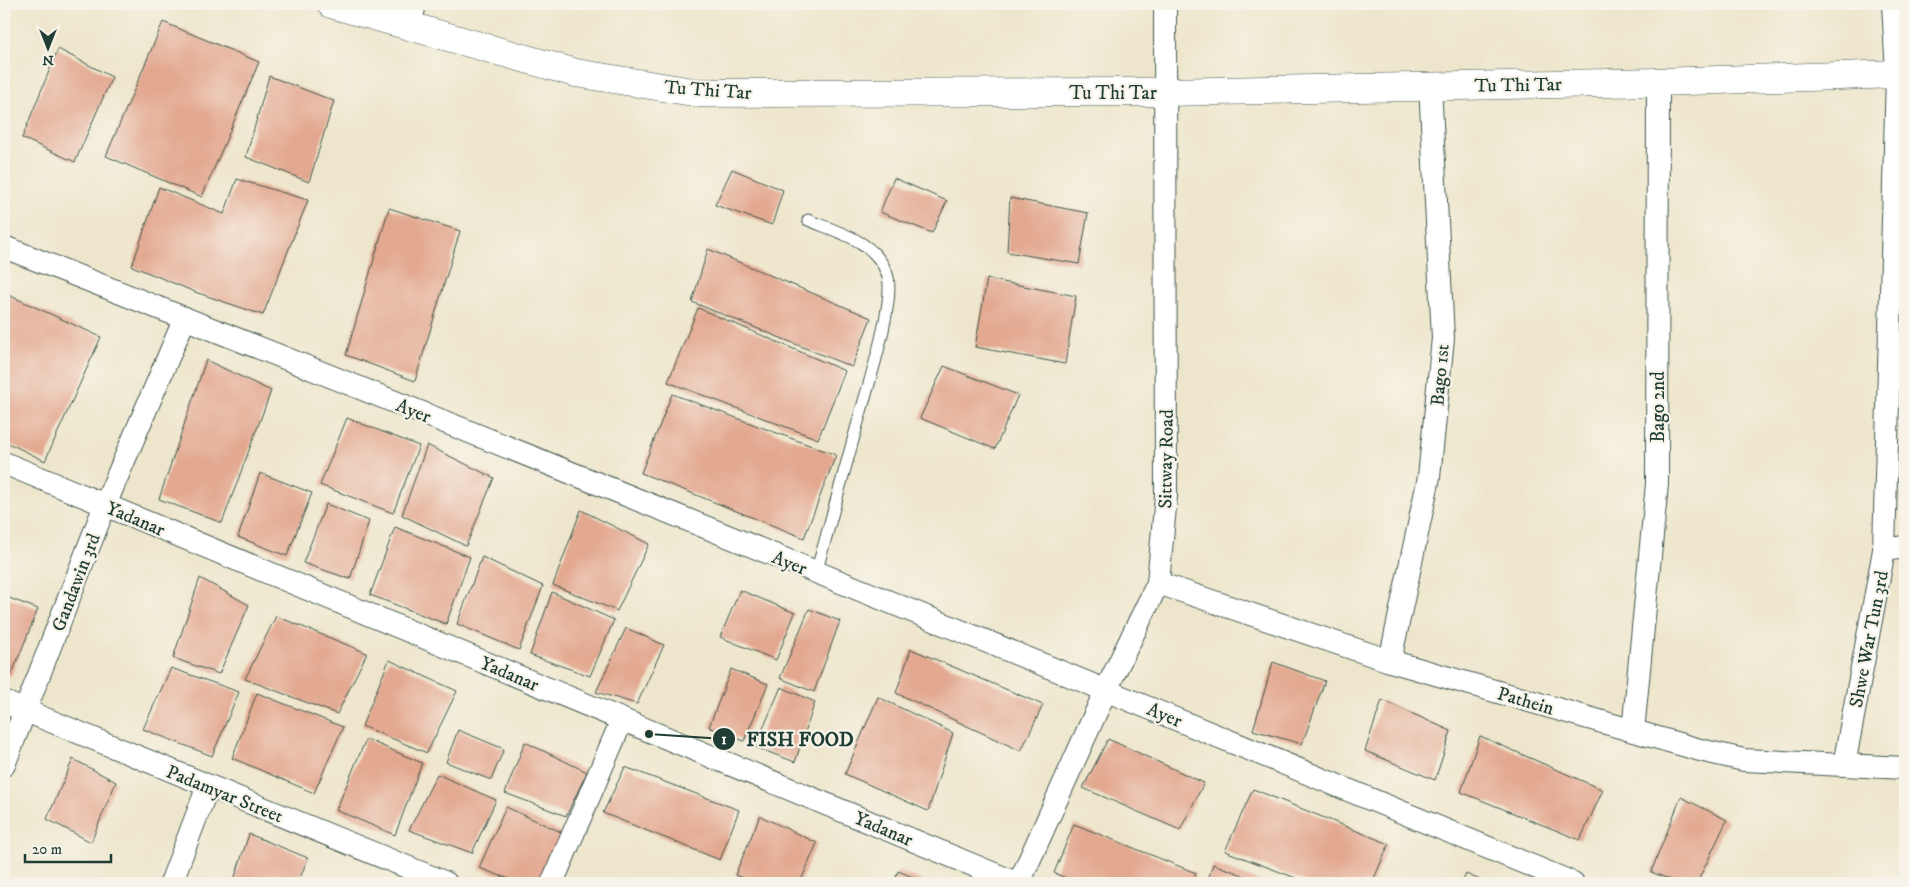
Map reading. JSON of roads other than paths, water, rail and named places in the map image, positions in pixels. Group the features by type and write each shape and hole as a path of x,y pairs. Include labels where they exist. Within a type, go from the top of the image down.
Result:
{"street":[{"name":"Tu Thi Tar","path":"331,4 413,15 576,74 699,93 1165,92 1430,85 1658,82 1901,73"},
{"name":"Sittway Road","path":"1018,883 1106,690 1158,583 1166,496 1165,4"},
{"name":"Shwe War Tun 3rd","path":"1844,765 1895,548 1901,73 1893,4"},
{"name":"Bago 2nd","path":"1633,730 1657,484 1658,82"},
{"name":"Bago 1st","path":"1390,661 1429,477 1443,338 1430,85"},
{"name":"Ayer","path":"4,247 185,318 1106,690 1574,883"},
{"name":"Gandawin 3rd","path":"4,765 105,505 185,318"},
{"name":"Yadanar","path":"4,463 1018,883"},
{"name":"Pathein","path":"1158,583 1390,661 1700,750 1744,760 1905,768"},
{"name":"Padamyar Street","path":"4,702 446,883"},
{"path":"552,883 622,720"},
{"path":"171,883 208,786"}],"lane":[{"path":"808,220 856,240 876,253 888,275 889,298 877,354 816,573"}],"place":[{"name":"FISH FOOD","path":"649,734"}]}
